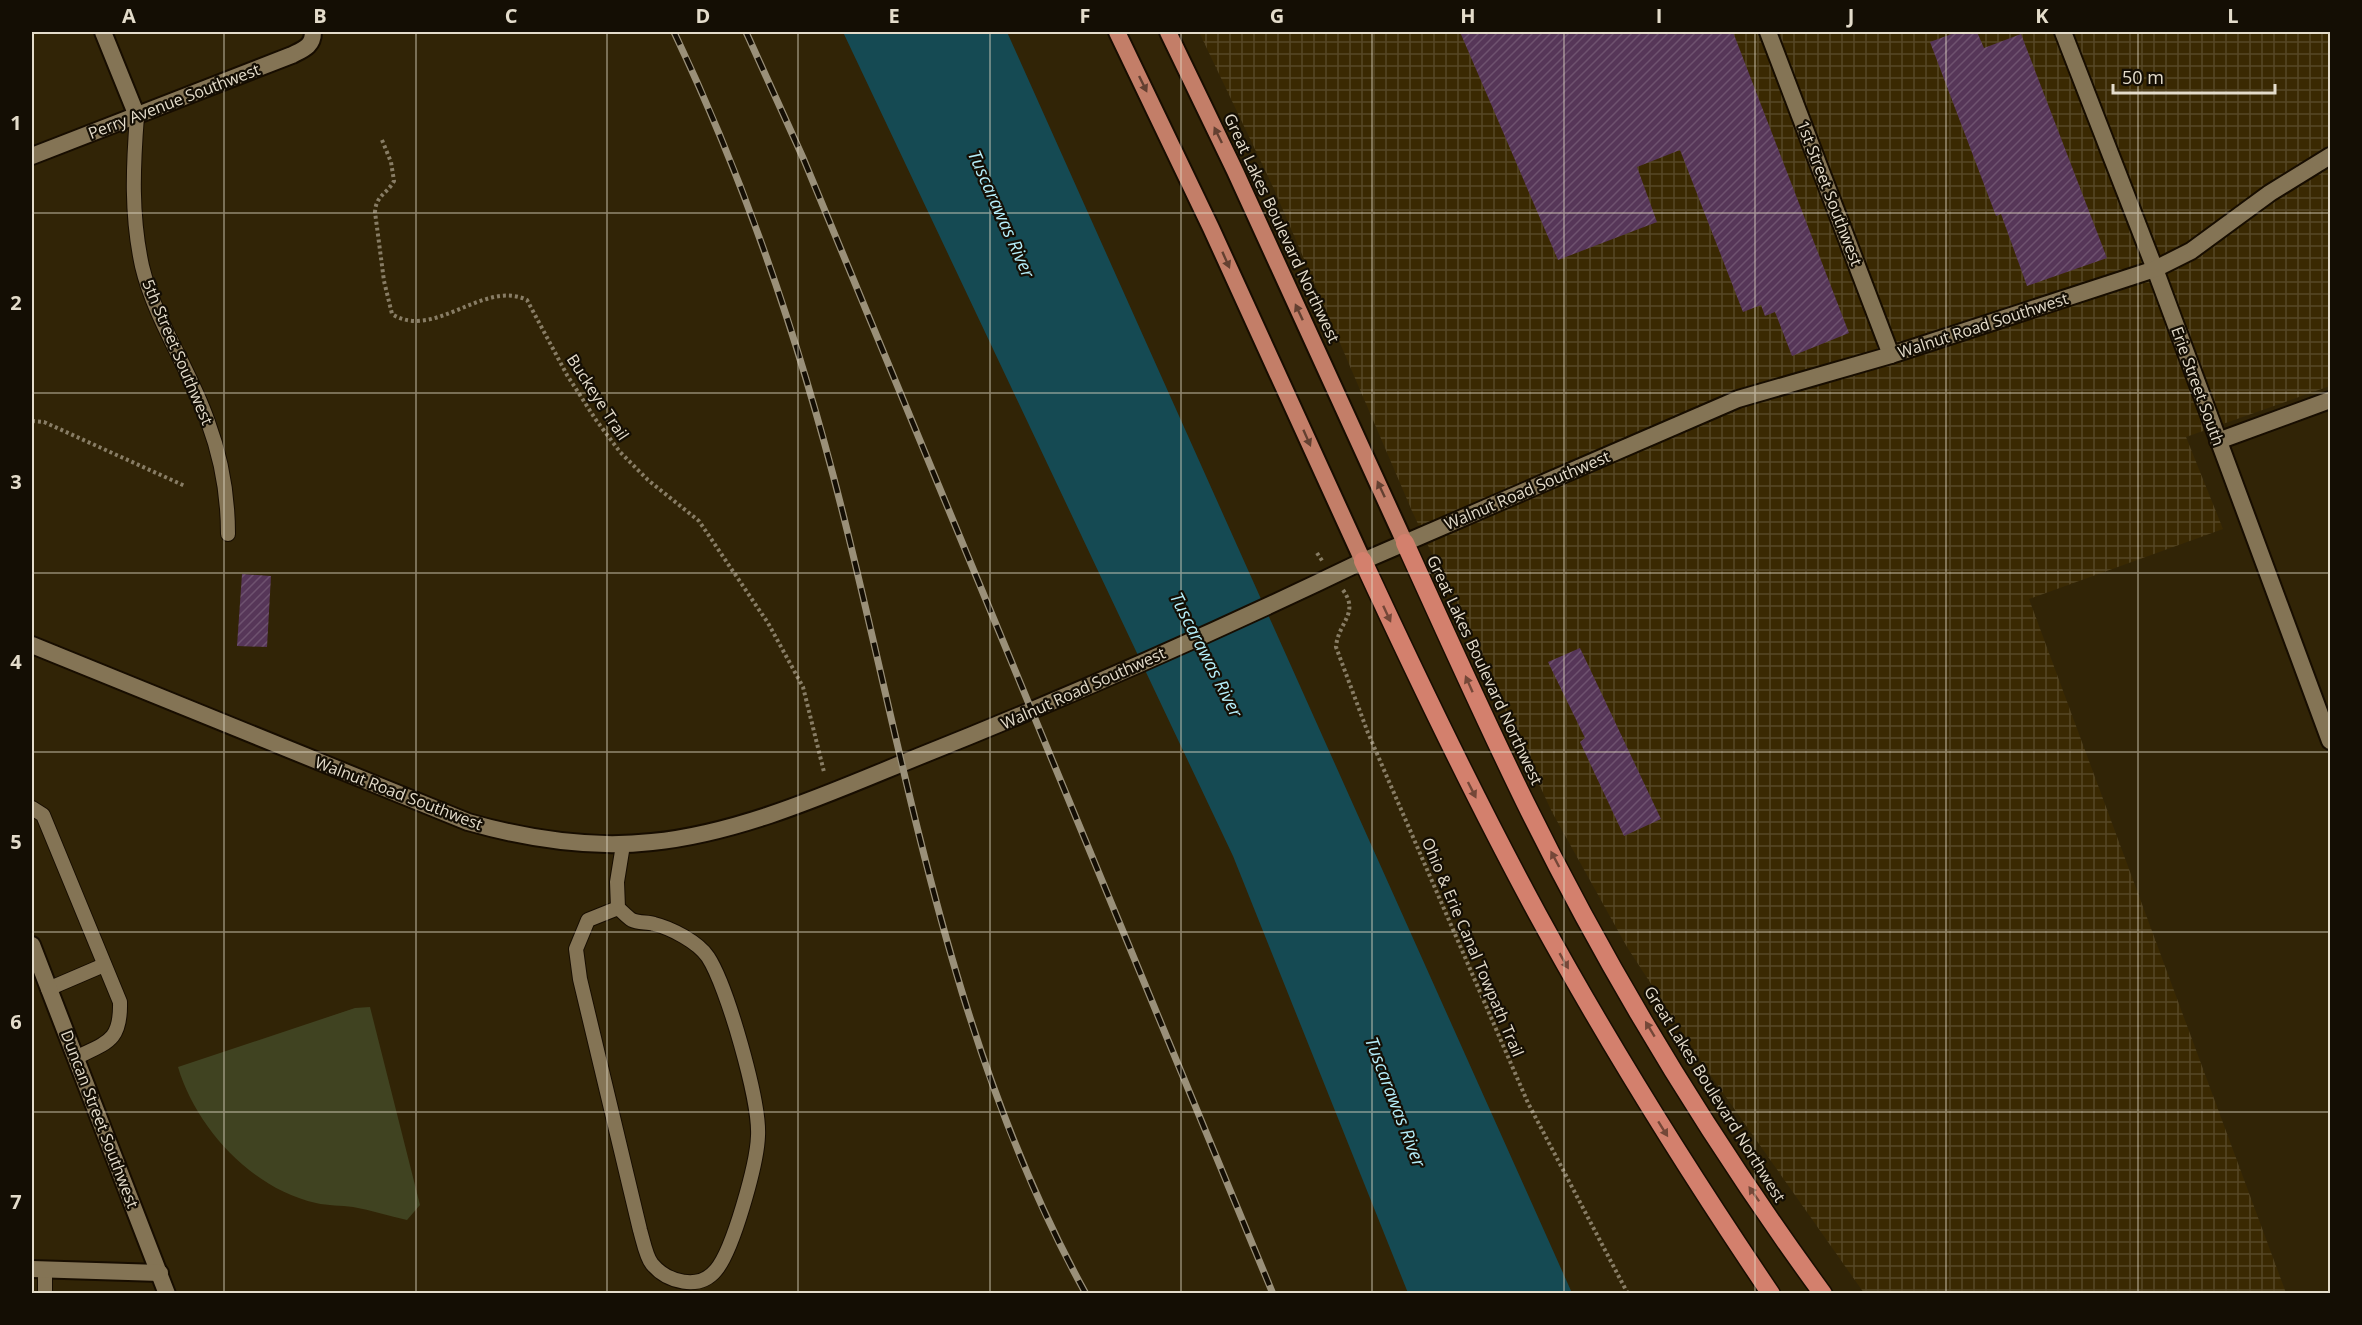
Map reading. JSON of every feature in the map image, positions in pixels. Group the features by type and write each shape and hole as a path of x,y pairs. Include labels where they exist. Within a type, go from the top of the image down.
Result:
{"highway":[{"path":"1117,32 1211,228 1363,561 1465,776 1538,915 1660,1125 1771,1293"},
{"name":"Great Lakes Boulevard Northwest","path":"1168,32 1240,181 1521,793 1578,904 1692,1100 1823,1293"},
{"path":"1771,1219 1837,1293"}],"street":[{"name":"5th Street Southwest","path":"103,32 136,116"},
{"name":"1st Street Southwest","path":"1768,32 1891,355"},
{"name":"Erie Street South","path":"2063,32 2155,270 2331,741"},
{"name":"Perry Avenue Southwest","path":"32,156 292,55 308,47 313,36"},
{"name":"Walnut Road Southwest","path":"32,645 468,822 530,837 623,844 688,837 731,828 829,794 1072,693 1363,561 1738,399 1891,355 2155,270 2191,251 2271,193 2331,156"},
{"path":"2218,441 2331,400"},
{"path":"32,656 49,652"},
{"name":"Duncan Street Southwest","path":"32,945 167,1293"},
{"path":"38,1270 160,1273"}],"lane":[{"name":"5th Street Southwest","path":"136,116 131,186 143,267 170,339 208,422 228,511 228,534"},
{"path":"32,808 43,815 120,1002 121,1025 107,1042 75,1058"},
{"path":"618,908 588,920 576,949 580,979 640,1230 651,1263 675,1281 697,1282 716,1271 743,1207 754,1168 759,1135 754,1095 722,983 707,955 678,933 655,924 632,920 618,908 617,882 623,844"},
{"path":"48,989 104,965"},
{"path":"38,1270 45,1293"}],"path":[{"name":"Buckeye Trail","path":"382,140 394,173 390,187 380,194 376,202 375,212 388,305 392,314 400,319 411,321 450,313 502,295 518,295 527,300 567,375 620,452 648,480 699,521 768,623 799,679 813,718 824,772"},
{"path":"32,421 44,422 185,486"},
{"name":"Ohio & Erie Canal Towpath Trail","path":"1350,600 1350,611 1337,633 1336,647 1368,733 1528,1103 1554,1157 1628,1293"}],"shaded area":[{"path":"1199,32 2330,32 2330,386 2186,437 2223,529 2029,599 2286,1293 1864,1293 1709,1073 1627,947 1552,812 1412,511 1274,189"}],"green space":[{"path":"370,1007 420,1205 407,1220 360,1208 325,1205 292,1196 249,1170 230,1153 198,1112 186,1090 178,1067 355,1008"}],"water":[{"name":"Tuscarawas River","path":"843,32 1007,32 1572,1293 1408,1293 1233,856"}],"building":[{"path":"1460,32 1733,32 1849,333 1792,356 1775,312 1765,316 1761,305 1743,312 1680,150 1637,167 1657,222 1558,260"},
{"path":"1957,32 1977,32 1984,48 2021,34 2107,258 2027,286 2001,214 1996,216 1930,42"},
{"path":"242,574 271,576 267,647 237,646"},
{"path":"1580,648 1661,819 1624,836 1580,742 1585,738 1548,662"}],"railway":[{"path":"674,32 702,92 751,215 813,402 847,530 916,824 941,921 970,1017 1002,1111 1041,1204 1086,1294"},
{"path":"746,32 804,160 1273,1294"}]}
